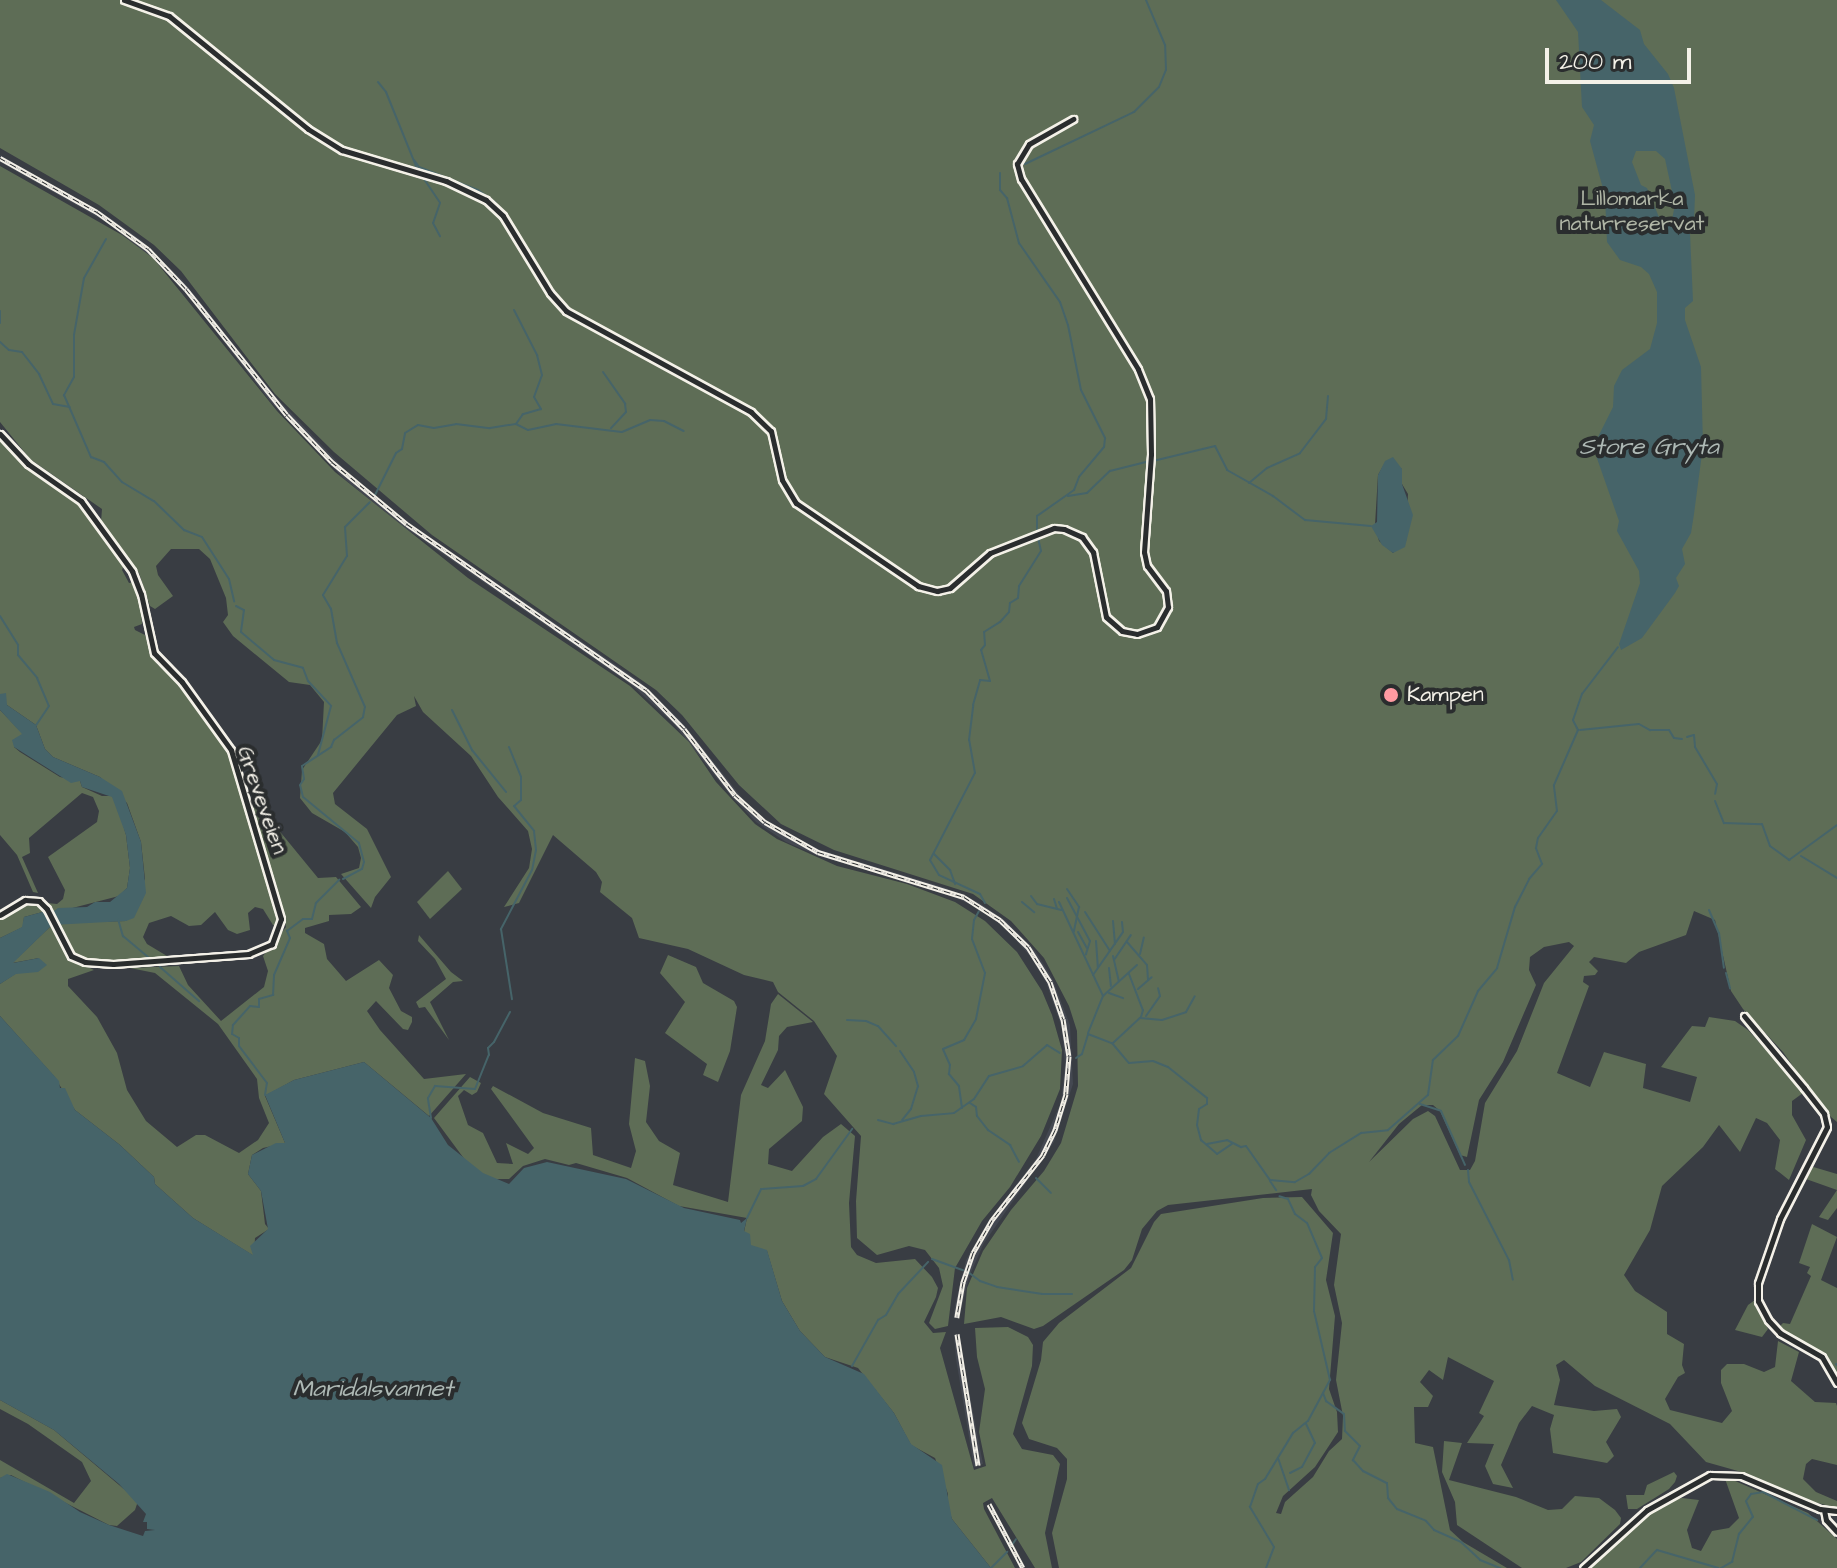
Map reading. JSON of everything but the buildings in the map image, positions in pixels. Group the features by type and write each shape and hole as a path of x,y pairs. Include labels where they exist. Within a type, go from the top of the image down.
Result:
{"street":[{"path":"124,0 169,16 308,129 342,150 446,181 486,200 503,216 550,293 566,311 751,412 771,431 782,480 796,503 918,586 937,591 950,588 990,553 1054,528 1064,529 1079,535 1093,552 1106,617 1122,631 1137,634 1157,627 1168,607 1166,591 1145,561 1153,417 1148,390 1135,362 1021,179 1017,164 1029,144 1073,119"},
{"name":"Greveveien","path":"0,434 28,464 81,501 132,571 138,584 147,633 157,658 182,682 231,750 281,919 272,944 249,954 113,964 75,959 63,946 49,913 39,901 29,899 0,915"},
{"path":"1744,1016 1824,1114 1827,1127 1782,1214 1757,1289 1762,1311 1783,1336 1820,1354 1837,1383"},
{"path":"1583,1568 1647,1510 1710,1475 1746,1478 1824,1510 1837,1511"},
{"path":"1824,1510 1826,1520 1837,1532"}],"shaded area":[{"path":"0,155 110,218 141,240 183,281 275,396 347,472 405,520 639,681 680,720 747,804 773,826 820,850 946,888 978,902 1006,921 1036,952 1052,978 1070,1025 1073,1084 1054,1142 984,1243 969,1277 959,1317 954,1315 955,1305 966,1260 987,1223 1036,1159 1061,1102 1065,1065 1062,1028 1046,982 1030,956 1005,928 976,907 945,893 819,856 786,842 756,822 731,796 674,724 633,686 401,525 342,477 269,400 190,298 156,261 106,222 0,162"},
{"path":"958,1334 983,1464 974,1467 956,1359 954,1335"}],"green space":[{"name":"Lillomarka naturreservat","path":"0,0 1837,0 1837,1122 1825,1112 1783,1052 1743,1009 1731,991 1715,920 1694,911 1686,935 1639,952 1626,963 1594,957 1589,962 1598,971 1595,975 1584,976 1583,982 1589,986 1557,1073 1590,1087 1604,1052 1646,1064 1643,1088 1690,1102 1697,1077 1661,1067 1692,1026 1705,1027 1709,1017 1735,1021 1748,1030 1803,1093 1792,1101 1792,1115 1806,1140 1789,1180 1775,1169 1780,1140 1767,1123 1756,1118 1740,1152 1719,1125 1703,1147 1662,1186 1650,1230 1624,1275 1635,1291 1667,1312 1667,1334 1684,1344 1682,1365 1685,1373 1678,1377 1665,1399 1670,1410 1722,1423 1732,1411 1721,1383 1721,1370 1727,1364 1744,1364 1764,1372 1775,1367 1778,1341 1799,1352 1791,1381 1815,1402 1836,1403 1837,1406 1837,1465 1812,1459 1806,1464 1803,1479 1816,1492 1837,1501 1837,1508 1814,1502 1745,1473 1706,1462 1670,1424 1595,1386 1564,1360 1556,1365 1560,1380 1554,1405 1594,1411 1617,1409 1621,1417 1606,1442 1614,1456 1607,1463 1553,1453 1550,1429 1554,1415 1532,1406 1519,1423 1501,1465 1513,1488 1493,1484 1485,1466 1494,1444 1467,1443 1484,1416 1479,1413 1494,1381 1448,1357 1443,1380 1429,1370 1420,1382 1433,1396 1428,1407 1414,1407 1415,1443 1433,1447 1450,1530 1463,1542 1507,1568 1059,1568 1052,1533 1067,1479 1067,1459 1057,1448 1029,1439 1022,1423 1041,1360 1043,1342 1059,1323 1131,1268 1161,1214 1263,1198 1302,1197 1333,1233 1326,1280 1335,1316 1329,1389 1337,1412 1338,1432 1315,1467 1283,1496 1276,1513 1281,1514 1285,1502 1313,1477 1329,1451 1342,1439 1343,1416 1336,1380 1342,1323 1334,1285 1341,1234 1319,1211 1311,1195 1312,1189 1168,1205 1157,1211 1142,1229 1132,1260 1124,1270 1043,1326 1034,1329 1001,1317 964,1324 967,1288 983,1251 1011,1210 1044,1171 1061,1143 1078,1086 1077,1031 1069,1006 1044,958 1011,921 973,894 834,850 781,824 739,785 682,715 656,690 432,535 334,452 275,394 181,271 154,245 99,205 0,148","holes":["1386,461 1402,469 1402,484 1408,494 1406,542 1393,553 1379,541 1375,525 1378,475","1569,942 1574,946 1544,983 1517,1051 1485,1103 1475,1161 1470,1170 1460,1170 1435,1116 1428,1111 1413,1119 1369,1162 1399,1124 1422,1105 1433,1105 1440,1111 1460,1155 1467,1157 1479,1100 1503,1062 1536,985 1529,970 1530,957 1544,947"]},
{"path":"0,166 122,235 153,258 277,411 335,472 468,578 630,686 689,742 716,782 755,824 777,839 837,866 907,884 955,902 985,921 1017,952 1042,991 1052,1015 1062,1050 1060,1089 1041,1136 1010,1187 982,1221 955,1268 948,1326 935,1329 929,1323 943,1286 939,1268 925,1250 909,1246 877,1255 857,1238 856,1201 861,1136 824,1094 837,1056 814,1021 778,992 773,982 744,975 688,949 639,938 632,918 600,892 602,882 596,872 553,835 519,903 504,907 529,868 532,849 528,831 498,797 471,756 423,712 414,696 416,706 397,715 333,793 335,804 367,829 391,877 375,897 371,908 341,874 359,868 361,858 358,847 345,832 312,813 300,798 302,770 322,740 324,702 310,685 289,682 233,636 223,622 228,615 226,598 210,559 199,549 171,549 156,566 158,575 173,596 155,609 150,606 139,573 101,522 102,509 30,459 0,422"},
{"path":"0,438 19,460 85,509 125,563 122,570 129,583 135,582 141,606 142,624 134,627 135,630 145,635 157,664 180,683 225,743 279,926 273,925 263,909 255,907 248,913 250,930 237,934 228,930 215,912 201,925 189,926 171,916 149,923 143,937 147,944 172,959 94,962 71,954 58,923 126,921 145,879 141,842 127,803 100,777 53,757 45,749 36,725 7,705 0,694"},
{"path":"0,710 23,734 14,747 20,752 60,777 80,781 82,787 102,796 112,796 126,835 130,868 127,888 119,896 53,913 47,903 57,904 63,899 65,890 48,857 97,822 99,811 93,797 82,793 29,838 30,853 22,857 38,893 33,892 17,855 0,835"},
{"path":"249,804 263,811 266,827 281,851 285,850 273,828 277,828 318,878 336,877 361,907 351,914 329,915 329,921 305,928 305,933 324,944 327,959 346,981 379,960 393,975 389,988 401,1011 412,1017 412,1022 408,1030 403,1029 376,1001 367,1011 380,1030 424,1079 466,1074 429,1116 364,1062 294,1080 265,1096 285,1143 263,1148 252,1155 248,1174 261,1191 265,1224 269,1229 255,1238 254,1256 193,1218 155,1184 154,1177 120,1145 75,1110 54,1076 0,1016 0,984 39,958 12,963 52,925 66,956 94,970 68,979 68,986 97,1017 117,1053 127,1090 146,1121 177,1147 196,1135 205,1135 239,1153 258,1140 269,1123 259,1098 257,1079 218,1024 155,973 130,968 179,966 188,985 221,1021 264,987 268,971 263,956 286,927 276,884"},
{"path":"448,871 462,889 430,919 417,902"},
{"path":"27,901 46,911 24,917 23,927 0,938 0,917"},
{"path":"419,935 451,972 463,981 453,982 430,1002 449,1040 425,1007 419,1008 416,1002 446,979 435,959 418,941"},
{"path":"668,955 696,967 703,983 734,1001 737,1007 730,1051 718,1082 703,1075 707,1064 665,1033 685,1002 660,973"},
{"path":"778,994 813,1022 787,1027 779,1036 778,1050 761,1085 768,1088 785,1070 803,1107 802,1121 769,1149 768,1164 792,1171 823,1137 841,1124 855,1136 849,1203 851,1247 857,1255 876,1263 915,1259 932,1277 938,1288 924,1322 933,1333 946,1332 940,1348 974,1470 986,1466 979,1432 985,1389 977,1357 975,1328 1008,1327 1028,1337 1033,1345 1032,1366 1013,1434 1022,1449 1053,1455 1060,1464 1045,1533 1052,1568 1035,1568 992,1498 983,1503 984,1509 1015,1568 991,1568 952,1519 947,1505 948,1494 935,1458 911,1445 894,1413 858,1368 825,1357 800,1331 782,1301 767,1251 741,1246 747,1218 679,1206 627,1178 576,1163 569,1165 545,1159 523,1166 509,1179 493,1179 471,1168 434,1118 470,1077 481,1083 477,1092 472,1095 464,1090 458,1096 468,1125 483,1133 497,1163 513,1164 506,1143 528,1154 534,1148 491,1089 493,1086 543,1113 591,1128 593,1155 631,1168 636,1151 629,1124 635,1058 645,1061 650,1086 646,1122 659,1141 680,1153 673,1185 728,1202 741,1095 765,1041 771,1004"},
{"path":"1810,1166 1837,1174 1837,1190 1806,1179"},
{"path":"1837,1190 1837,1208 1828,1220 1819,1217"},
{"path":"1812,1224 1837,1237 1821,1280 1837,1288 1837,1376 1820,1352 1779,1327 1783,1323 1790,1324 1811,1276 1807,1273 1810,1267 1799,1263"},
{"path":"1755,1300 1768,1329 1762,1337 1735,1330 1748,1305"},
{"path":"0,1400 54,1430 138,1501 135,1510 117,1526 109,1525 11,1475 0,1478 0,1460 74,1503 91,1481 82,1462 28,1424 0,1409"},
{"path":"1444,1441 1462,1443 1449,1480 1516,1497 1548,1510 1562,1509 1575,1496 1599,1498 1615,1510 1621,1518 1620,1524 1581,1562 1566,1568 1522,1568 1457,1525 1455,1502 1442,1472"},
{"path":"1674,1472 1677,1476 1669,1489 1637,1509 1628,1509 1626,1495 1644,1495 1647,1485"},
{"path":"1724,1476 1808,1513 1837,1539 1837,1568 1591,1568 1633,1526 1671,1500 1682,1498 1699,1500 1687,1530 1692,1548 1701,1551 1712,1531 1729,1528 1739,1518"}],"water":[{"name":"Store Gryta","path":"1556,0 1601,0 1640,30 1644,44 1668,74 1674,88 1695,195 1694,221 1690,233 1693,301 1685,308 1685,320 1701,367 1703,446 1691,533 1682,549 1685,564 1676,578 1679,586 1675,593 1642,638 1621,650 1619,644 1640,583 1639,571 1617,531 1619,521 1593,447 1613,407 1614,386 1622,370 1650,349 1657,323 1657,292 1649,274 1641,267 1620,260 1607,242 1605,196 1590,141 1594,125 1582,107 1578,32","holes":["1636,151 1656,151 1665,159 1675,205 1671,224 1661,222 1632,162"]},
{"path":"1393,457 1402,469 1402,484 1413,515 1405,547 1393,553 1382,545 1371,526 1377,522 1378,475 1385,461"},
{"path":"6,693 7,705 36,725 45,749 53,757 100,777 122,791 141,842 146,893 134,918 126,921 52,925 13,963 39,958 47,965 38,972 16,974 0,984 0,938 22,927 24,917 46,911 49,915 58,908 110,902 127,888 130,868 126,835 112,797 82,787 80,781 71,783 14,747 12,740 22,734 0,710 0,694"},
{"name":"Maridalsvannet","path":"0,1016 59,1081 60,1088 65,1088 75,1110 120,1145 154,1177 155,1184 193,1218 253,1255 250,1246 268,1229 261,1191 248,1174 252,1155 276,1143 285,1143 265,1095 294,1080 364,1062 431,1118 448,1145 483,1173 509,1184 524,1168 547,1162 626,1179 684,1208 740,1220 741,1223 747,1218 744,1231 750,1234 751,1245 767,1250 782,1301 800,1331 825,1357 864,1374 894,1413 911,1444 942,1465 952,1519 991,1568 0,1568 0,1478 7,1474 50,1492 80,1512 109,1525 143,1536 145,1531 155,1530 147,1529 147,1522 143,1522 146,1514 119,1484 54,1430 0,1400"}],"waterway":[{"path":"1025,164 1134,112 1159,87 1166,70 1165,45 1146,0"},
{"path":"378,82 386,92 418,171"},
{"path":"414,160 419,167 478,190 496,203"},
{"path":"1000,173 1000,190 1007,198 1019,243 1060,302 1068,325 1081,390 1105,438 1104,447 1079,477 1074,490 1037,516 1037,529"},
{"path":"422,176 440,203 433,223 440,236"},
{"path":"499,207 507,218"},
{"path":"106,239 84,278 74,335 74,377 64,395 91,457 104,462 122,482 154,501 184,530 202,537 229,579 234,601"},
{"path":"514,310 537,355 542,375 534,397 541,409 523,414 516,424"},
{"path":"0,311 0,323"},
{"path":"0,342 9,350 22,352 39,374 53,404 70,407"},
{"path":"603,372 625,404 626,412 611,428"},
{"path":"1249,483 1267,468 1300,453 1326,419 1328,396"},
{"path":"375,495 396,453 402,449 405,433 418,425 434,428 456,424 490,428 516,424 528,430 556,424 622,432 650,420 664,421 684,431"},
{"path":"1153,461 1215,446 1227,470 1273,496 1305,520 1371,526"},
{"path":"1068,496 1087,493 1110,471 1147,462"},
{"path":"343,879 362,869 364,862 359,843 303,797 300,785 304,779 302,766 331,747 334,740 363,717 365,707 337,643 331,609 323,595 347,556 345,527 370,502"},
{"path":"985,903 980,894 939,875 930,860 975,773 969,740 973,705 980,680 990,681 981,650 985,645 984,632 1000,622 1009,612 1010,603 1018,598 1019,586 1041,551 1038,538"},
{"path":"236,606 244,610 241,632 274,660 303,668 308,681 331,706 318,755"},
{"path":"0,616 18,645 18,655 37,678 49,706 36,725"},
{"path":"1207,1144 1227,1140 1241,1147 1246,1146 1270,1180 1295,1182 1309,1174 1329,1153 1361,1133 1388,1130 1428,1095 1433,1060 1458,1036 1478,991 1497,968 1515,907 1529,879 1542,864 1536,848 1538,838 1557,811 1554,785 1578,730 1573,720 1582,694 1618,647"},
{"path":"452,710 472,750 506,792"},
{"path":"1580,730 1639,724 1650,730 1669,730 1674,738 1682,739"},
{"path":"1687,737 1694,735 1695,747 1717,784 1715,794"},
{"path":"509,747 521,777 521,800 514,806 534,831 536,850 532,870 501,929 512,999"},
{"path":"1715,801 1724,823 1762,824 1770,846 1789,860 1837,825"},
{"path":"934,854 950,870 955,884"},
{"path":"1801,856 1837,878"},
{"path":"265,1095 267,1083 239,1046 239,1038 232,1034 233,1025 250,1006 259,1007 259,999 273,995 274,975 290,938 287,931 303,919 312,919 316,903 339,880"},
{"path":"1067,889 1079,907 1074,931"},
{"path":"1031,896 1037,904 1061,910"},
{"path":"1067,898 1090,941 1086,954"},
{"path":"1054,899 1057,909"},
{"path":"1022,902 1034,912"},
{"path":"1059,902 1103,996"},
{"path":"1709,910 1719,933 1724,968"},
{"path":"962,1108 959,1086 949,1074 950,1065 943,1049 964,1040 976,1019 985,973 972,939 974,920 979,911"},
{"path":"1085,912 1110,951"},
{"path":"118,919 123,936 150,959"},
{"path":"1113,921 1115,944"},
{"path":"1093,975 1123,932 1122,922"},
{"path":"1078,932 1087,948"},
{"path":"1114,960 1131,935"},
{"path":"1140,954 1144,937"},
{"path":"1096,941 1098,967"},
{"path":"1127,942 1147,965 1148,980"},
{"path":"1113,956 1119,981"},
{"path":"1088,1033 1103,996 1137,965"},
{"path":"160,967 199,1001"},
{"path":"1109,968 1111,986"},
{"path":"1726,973 1730,988"},
{"path":"1129,974 1143,1010 1141,1017"},
{"path":"1138,989 1152,977"},
{"path":"1146,1016 1160,996 1158,988"},
{"path":"1109,993 1123,998"},
{"path":"1113,1043 1140,1018 1162,1020 1186,1012 1195,996"},
{"path":"431,1118 428,1098 435,1086 475,1089 489,1055 488,1048 510,1012"},
{"path":"847,1020 866,1021 878,1026 896,1046"},
{"path":"1076,1058 1082,1054 1088,1034 1112,1043 1129,1063 1153,1061 1168,1067 1207,1098 1207,1104 1199,1109 1197,1125 1201,1140 1217,1154 1232,1144"},
{"path":"878,1120 893,1124 921,1116 954,1113 974,1099 989,1076 1023,1066 1047,1045 1060,1053"},
{"path":"900,1051 914,1072 918,1086 911,1109 902,1120"},
{"path":"970,1103 976,1107 977,1116 988,1130 1010,1145 1019,1162"},
{"path":"1420,1104 1441,1111 1465,1165"},
{"path":"747,1218 761,1189 803,1186 816,1179 852,1129"},
{"path":"1468,1170 1469,1182 1509,1260 1513,1280"},
{"path":"1036,1178 1051,1193"},
{"path":"1270,1181 1276,1190"},
{"path":"1266,1568 1274,1547 1250,1507 1258,1484 1265,1479 1293,1433 1308,1421 1330,1380 1314,1311 1315,1267 1322,1258 1307,1223 1295,1214 1288,1199 1279,1196"},
{"path":"932,1259 963,1270"},
{"path":"852,1366 878,1320 886,1315 898,1294 928,1262"},
{"path":"968,1272 980,1281 997,1287 1042,1294 1072,1294"},
{"path":"1323,1393 1326,1401 1344,1414 1345,1431 1360,1446 1353,1460 1363,1471 1387,1483 1388,1498 1397,1509 1426,1521 1434,1530 1461,1542 1480,1560 1500,1568"},
{"path":"1290,1473 1302,1467 1315,1443 1306,1424"},
{"path":"1278,1458 1289,1490"},
{"path":"1721,1568 1732,1562 1739,1534 1753,1517 1746,1501 1751,1494 1763,1492 1817,1520"},
{"path":"1012,1545 1016,1539"},
{"path":"1640,1568 1657,1550 1718,1568"},
{"path":"991,1568 1007,1552"}],"railway":[{"path":"0,158 97,212 148,249 186,289 287,415 332,462 407,524 646,690 684,729 735,795 765,822 818,852 964,897 1000,920 1028,947 1050,982 1063,1019 1069,1056 1066,1094 1055,1130 1043,1155 992,1220 973,1253 963,1282 957,1317"},
{"path":"957,1334 978,1465"},
{"path":"989,1504 1023,1568"}],"place":[{"name":"Kampen","path":"1391,695"}]}
